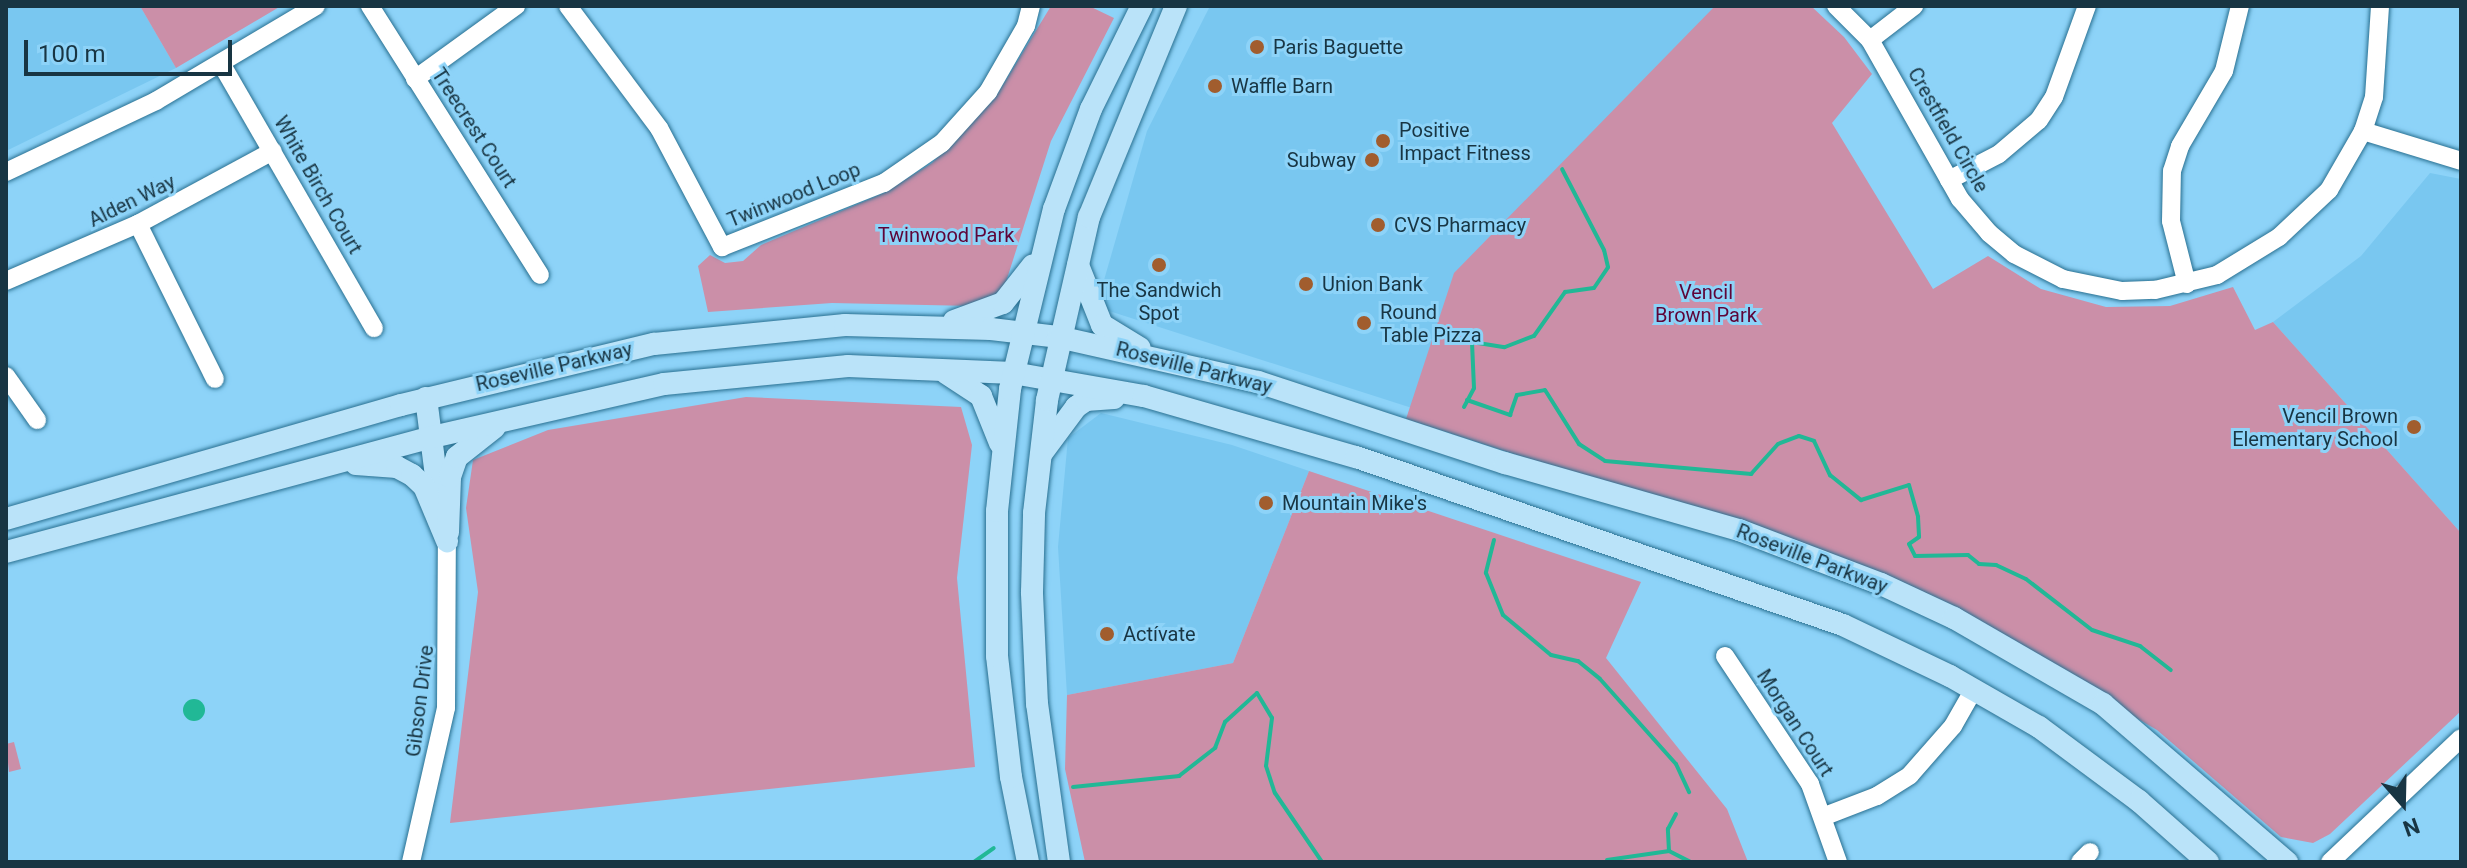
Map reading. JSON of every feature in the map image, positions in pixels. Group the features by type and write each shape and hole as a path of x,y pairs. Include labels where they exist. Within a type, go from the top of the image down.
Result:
{"main road":[{"path":"1028,862 1011,777 997,656 1002,451 1013,373 1039,257 1091,109 1142,6"},
{"path":"1059,862 1044,771 1035,663 1032,592 1039,458 1058,337 1077,262 1125,121 1176,6"},
{"path":"936,326 1003,303 1039,257"},
{"path":"1077,262 1089,302 1102,325 1155,357"},
{"name":"Roseville Parkway","path":"6,519 426,398 589,356 705,335 845,325 936,326 1058,337 1258,382 1505,463 1739,530 1892,589 1987,635 2103,704 2287,862"},
{"path":"934,367 981,396 1002,451"},
{"name":"Roseville Parkway","path":"6,552 428,438 595,397 731,373 934,367 1013,373 1144,396 1480,496 1763,594 1843,625 1974,689 2113,780 2208,862"},
{"path":"1039,458 1067,415 1086,400 1144,396"},
{"path":"426,398 428,438 447,541"},
{"path":"447,541 450,477 457,457 505,420"},
{"path":"342,462 397,467 412,475 424,486 447,541"}],"street":[{"path":"6,172 222,65 316,6"},
{"name":"Treecrest Court","path":"370,6 540,275"},
{"path":"415,79 516,6"},
{"name":"Twinwood Loop","path":"568,6 659,128 722,247 884,183 942,143 988,92 1026,26 1031,6"},
{"name":"Crestfield Circle","path":"1836,6 1870,40 1949,180 1989,233 2038,268 2122,291 2187,284 2248,258 2306,213 2348,163 2363,131 2379,69 2380,6"},
{"path":"1870,40 1914,6"},
{"path":"1949,180 1999,154 2039,120 2054,97 2087,6"},
{"path":"2187,284 2171,221 2172,171 2180,146 2224,71 2240,6"},
{"name":"White Birch Court","path":"222,65 374,328"},
{"path":"2363,131 2461,161"},
{"name":"Alden Way","path":"6,281 138,224 273,151"},
{"path":"138,224 215,379"},
{"path":"6,376 37,420"},
{"name":"Gibson Drive","path":"411,862 446,708 447,541"},
{"name":"Morgan Court","path":"1725,656 1794,756 1825,816 1838,862"},
{"path":"1825,816 1877,796 1910,775 1953,726 1974,689"},
{"path":"2330,862 2461,738"}],"shaded area":[{"path":"6,6 140,6 176,68 6,151"},
{"path":"1210,6 1716,6 1412,408 1106,310 1100,294 1147,131"},
{"name":"Vencil Brown Elementary School","path":"2430,173 2461,179 2461,533 2273,322 2361,256"},
{"path":"1101,413 1232,445 1309,471 1233,663 1067,695 1058,547 1068,438"},
{"path":"190,699 198,699 205,710 198,721 190,721 183,714 183,706"}],"green space":[{"path":"140,6 281,6 176,68"},
{"name":"Twinwood Park","path":"1051,6 1089,6 1114,18 1051,141 1005,285 992,299 973,306 832,303 708,312 698,266 710,255 725,263 743,261 761,245 884,193 932,163 995,98"},
{"name":"Vencil Brown Park","path":"1715,6 1811,6 1844,37 1872,74 1832,123 1933,289 1988,256 2041,289 2106,307 2170,306 2233,287 2255,330 2273,322 2461,533 2461,711 2330,834 2313,843 2281,837 2157,730 1972,623 1764,535 1406,419 1454,273"},
{"path":"746,397 961,407 972,445 957,578 975,767 450,823 478,592 466,508 473,460 548,430"},
{"path":"1309,471 1641,582 1606,658 1727,809 1748,862 1085,862 1065,769 1067,695 1233,663"},
{"path":"14,742 21,769 9,772 6,744"}],"waterway":[{"path":"1464,407 1474,388 1472,342 1505,347 1534,336 1565,292 1594,288 1608,267 1604,250 1562,169"},
{"path":"1467,400 1510,415 1517,395 1545,390 1579,444 1605,461 1751,474 1778,444 1799,436 1814,441 1830,475 1861,500 1909,485 1918,517 1919,537 1909,544 1915,556 1968,555 1979,564 1996,565 2026,579 2092,630 2140,646 2171,670"},
{"path":"1494,540 1486,573 1503,615 1551,655 1578,661 1600,679 1676,764 1689,792"},
{"path":"1073,787 1179,776 1215,748 1225,722 1257,693 1272,718 1266,766 1275,793 1322,862"},
{"path":"1669,851 1668,829 1676,814"},
{"path":"974,862 994,848"},
{"path":"1607,860 1669,851 1691,862"}],"place":[{"name":"Paris Baguette","path":"1257,47"},
{"name":"Waffle Barn","path":"1215,86"},
{"name":"Positive Impact Fitness","path":"1383,141"},
{"name":"Subway","path":"1372,160"},
{"name":"CVS Pharmacy","path":"1378,225"},
{"name":"The Sandwich Spot","path":"1159,265"},
{"name":"Union Bank","path":"1306,284"},
{"name":"Round Table Pizza","path":"1364,323"},
{"name":"Vencil Brown Elementary School","path":"2414,427"},
{"name":"Mountain Mike's","path":"1266,503"},
{"name":"Actívate","path":"1107,634"}]}
